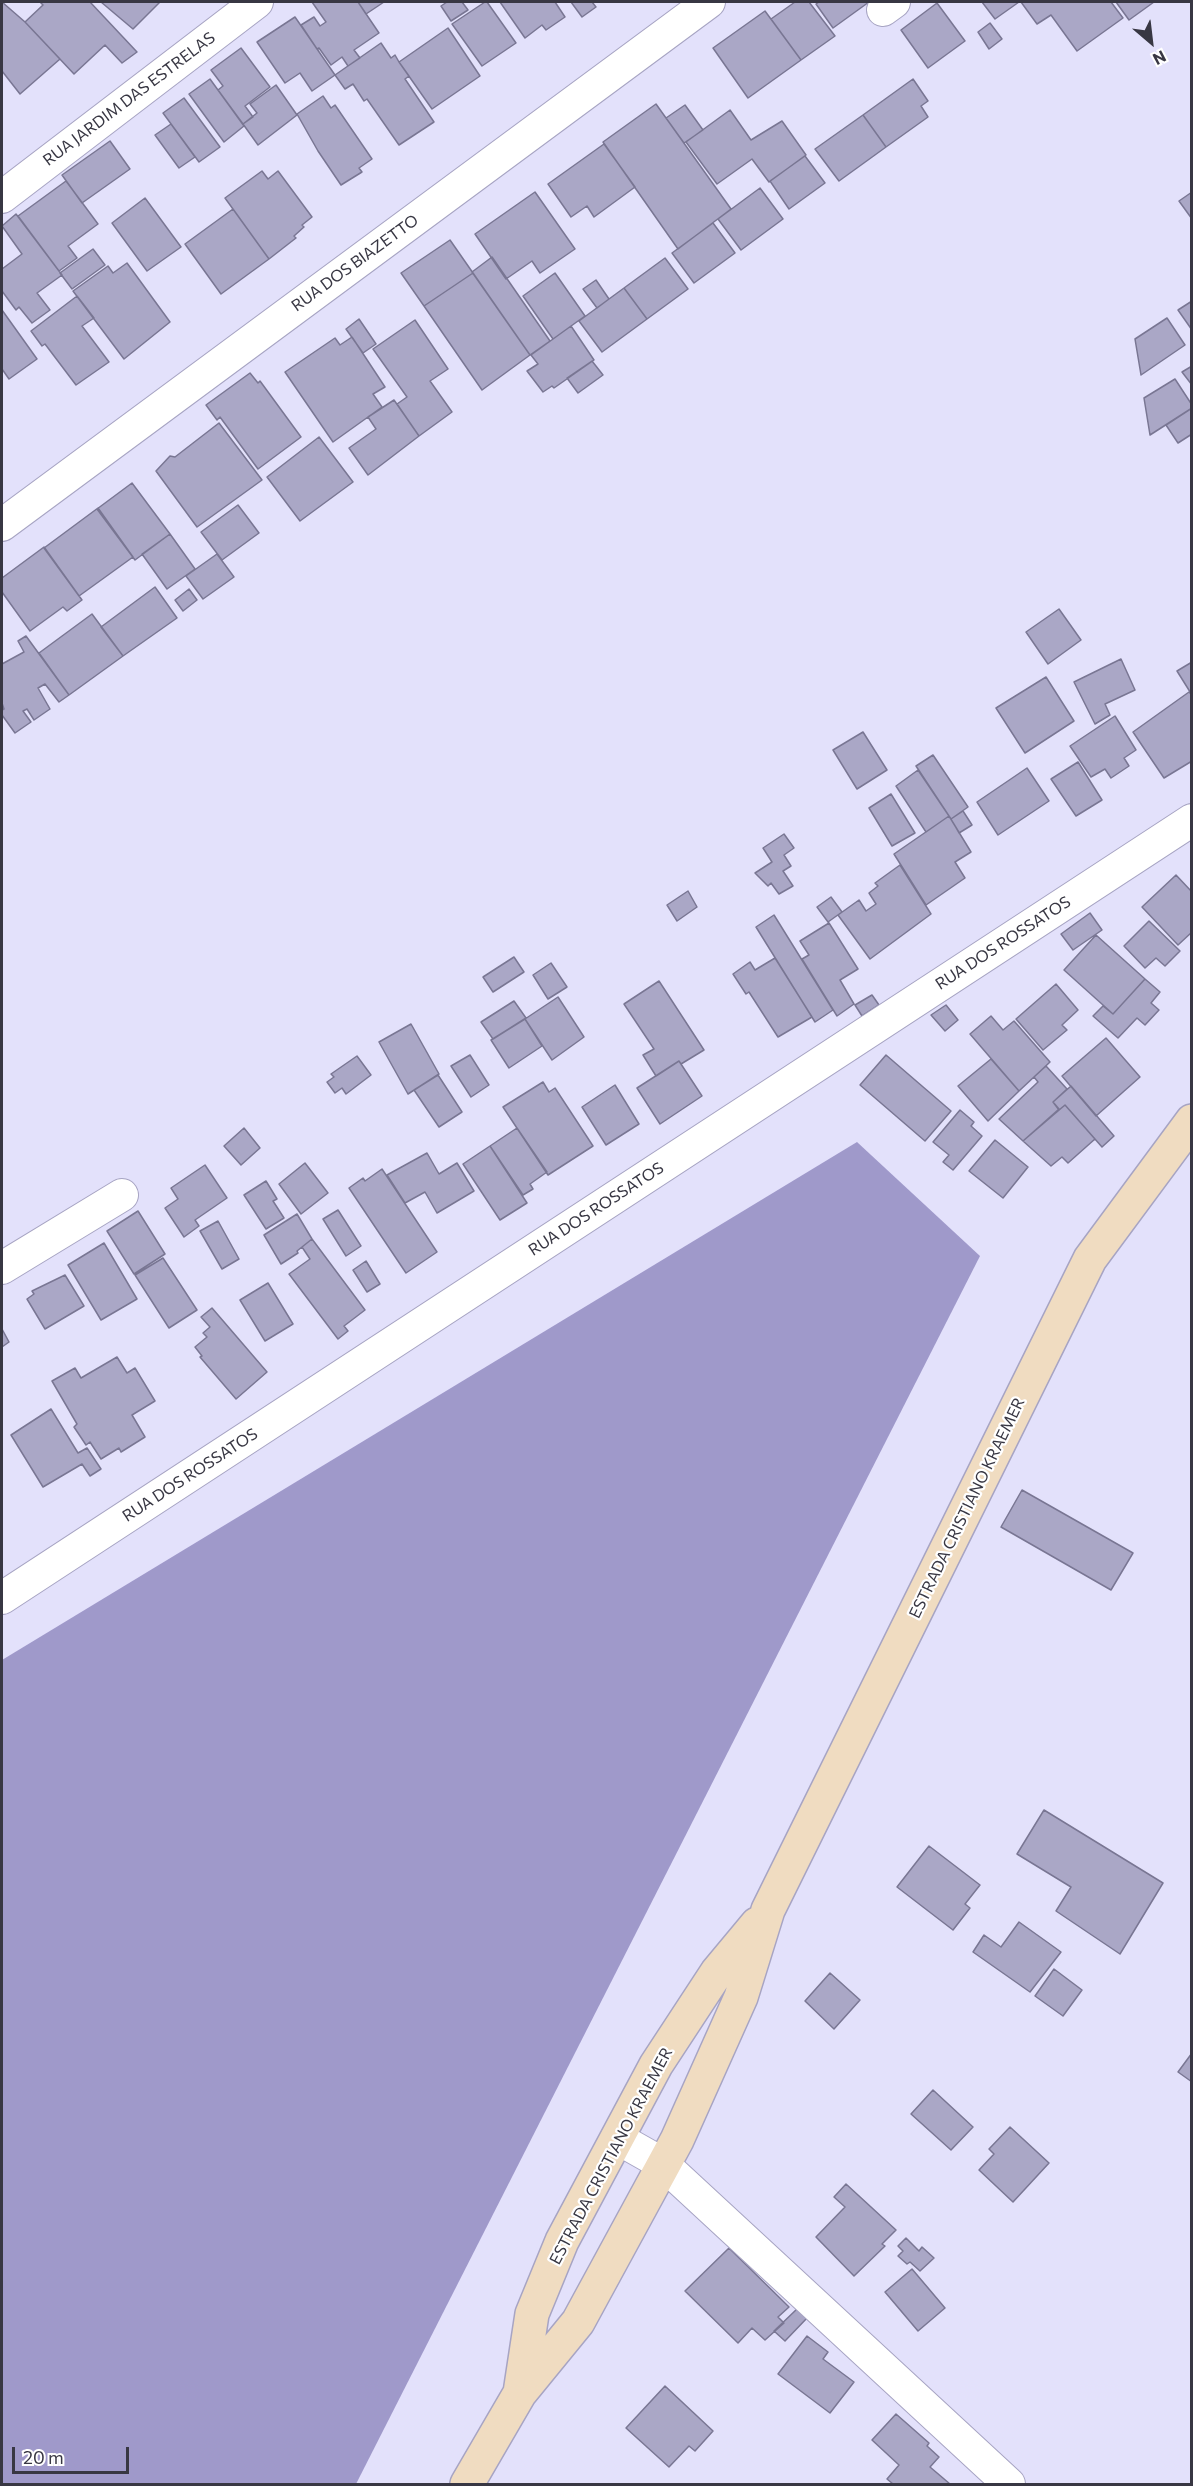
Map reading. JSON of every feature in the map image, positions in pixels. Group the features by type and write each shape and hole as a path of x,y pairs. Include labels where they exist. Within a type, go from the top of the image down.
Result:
{"main road":[{"name":"ESTRADA CRISTIANO KRAEMER","path":"467,2484 520,2393 578,2322 663,2164 741,1997 768,1910 1090,1259 1191,1121"},
{"name":"ESTRADA CRISTIANO KRAEMER","path":"520,2393 532,2314 562,2241 656,2065 717,1972 768,1910"}],"street":[{"name":"RUA JARDIM DAS ESTRELAS","path":"2,197 257,2"},
{"name":"RUA DOS BIAZETTO","path":"2,525 710,2"},
{"name":"RUA DOS ROSSATOS","path":"2,1598 1191,820"},
{"path":"2,1268 122,1195"},
{"path":"617,2138 663,2164 1009,2484"}],"shaded area":[{"path":"857,1142 980,1256 356,2484 2,2484 2,1660"}],"building":[{"path":"2,2 25,22 60,59 20,94 2,71"},
{"path":"40,2 90,2 137,52 122,63 105,45 74,74 25,22 43,5"},
{"path":"101,2 160,2 133,29"},
{"path":"312,2 358,2 379,33 354,50 360,58 348,66 342,57 331,65 301,25 314,17 320,26 326,22"},
{"path":"358,2 384,2 366,14"},
{"path":"447,2 462,2 468,10 451,21 441,6"},
{"path":"485,2 516,43 482,66 452,24"},
{"path":"500,2 555,2 565,17 546,30 542,25 525,38"},
{"path":"571,2 592,2 596,7 582,17"},
{"path":"795,2 809,2 835,36 801,60 771,19"},
{"path":"819,2 869,2 833,28 816,4"},
{"path":"982,2 1019,2 995,19"},
{"path":"1021,2 1111,2 1123,18 1077,51 1051,15 1037,24"},
{"path":"1116,2 1154,2 1129,20"},
{"path":"937,3 965,41 928,68 901,30"},
{"path":"765,11 801,60 748,98 713,48"},
{"path":"295,17 335,75 312,91 300,73 285,83 257,42"},
{"path":"990,23 1002,39 989,49 978,32"},
{"path":"448,28 480,76 432,109 399,62"},
{"path":"381,43 391,58 395,55 409,76 405,79 434,122 399,145 367,99 364,101 353,84 345,89 335,75"},
{"path":"241,48 270,87 245,106 253,117 243,124 218,90 223,86 211,70"},
{"path":"210,79 244,126 224,142 189,94"},
{"path":"913,79 928,101 921,106 928,117 886,147 863,115"},
{"path":"276,85 297,115 258,145 243,124 257,113 250,104"},
{"path":"323,96 331,108 335,105 372,159 359,168 362,172 341,185 297,114"},
{"path":"184,98 220,147 199,162 163,113"},
{"path":"656,104 731,209 678,249 603,142"},
{"path":"685,105 703,130 684,143 666,118"},
{"path":"730,110 751,140 782,121 806,155 769,182 752,159 717,184 686,142"},
{"path":"863,115 886,147 839,181 815,149"},
{"path":"171,124 195,157 179,168 155,135"},
{"path":"110,141 130,169 82,203 62,175"},
{"path":"604,144 635,187 594,217 587,206 571,217 548,184"},
{"path":"805,156 825,183 789,209 770,181"},
{"path":"262,171 268,179 278,171 312,217 302,225 304,227 294,236 296,238 269,259 225,198"},
{"path":"66,181 98,224 68,246 77,258 59,271 18,216"},
{"path":"760,188 783,219 741,250 718,219"},
{"path":"535,192 575,249 540,273 532,261 506,279 475,234"},
{"path":"1192,192 1192,219 1179,201"},
{"path":"145,198 181,247 147,271 112,223"},
{"path":"233,209 269,259 221,294 185,244"},
{"path":"16,214 62,275 37,293 50,310 32,323 19,307 16,310 2,291 2,269 22,254 2,226"},
{"path":"713,223 735,253 694,283 672,253"},
{"path":"450,240 473,273 424,306 401,273"},
{"path":"93,249 105,265 72,289 60,273"},
{"path":"492,257 550,341 530,355 472,272"},
{"path":"665,258 688,289 647,319 624,288"},
{"path":"127,263 170,322 124,359 73,291 108,266 113,273"},
{"path":"473,273 530,355 482,390 424,306"},
{"path":"555,273 585,316 553,339 523,296"},
{"path":"596,280 609,299 597,308 583,289"},
{"path":"624,288 647,319 602,352 579,321"},
{"path":"77,296 94,318 82,326 109,362 76,385 45,344 42,346 31,331"},
{"path":"1192,301 1192,330 1178,310"},
{"path":"2,310 37,359 9,379 2,369"},
{"path":"1167,318 1185,345 1141,375 1135,339"},
{"path":"359,319 376,344 363,353 346,329"},
{"path":"415,320 448,369 430,381 452,412 419,436 397,404 407,397 373,349"},
{"path":"571,326 594,360 554,388 552,386 543,392 527,371 538,364 531,355"},
{"path":"352,337 385,387 373,394 382,407 333,442 285,372 335,338 340,345"},
{"path":"592,361 603,375 578,393 567,378"},
{"path":"1192,366 1192,385 1182,372"},
{"path":"250,373 258,383 260,381 301,437 258,469 220,417 217,420 206,405"},
{"path":"1175,379 1192,408 1150,435 1144,398"},
{"path":"394,400 419,436 368,475 349,448 376,429 368,417"},
{"path":"1192,408 1192,434 1178,443 1166,425"},
{"path":"219,423 262,480 197,527 156,471 170,456 175,457"},
{"path":"319,437 353,482 300,521 267,477"},
{"path":"132,483 170,534 135,560 97,509"},
{"path":"238,505 259,533 222,560 201,532"},
{"path":"98,508 133,557 79,596 44,548"},
{"path":"170,534 195,569 167,589 142,554"},
{"path":"44,547 82,600 67,611 63,607 30,631 2,592 2,578"},
{"path":"217,554 234,577 203,599 186,576"},
{"path":"155,587 177,618 123,656 101,627"},
{"path":"189,589 197,600 183,611 175,600"},
{"path":"1059,609 1081,640 1048,664 1026,632"},
{"path":"92,614 123,656 69,695 39,653"},
{"path":"26,636 69,695 59,702 45,684 38,688 50,709 34,720 27,709 23,711 31,722 15,733 2,715 4,709 2,664 24,652 18,641"},
{"path":"1121,659 1135,690 1105,704 1110,715 1095,724 1074,682"},
{"path":"1192,662 1192,695 1177,671"},
{"path":"1046,677 1074,721 1025,753 996,708"},
{"path":"1189,692 1192,695 1192,761 1164,778 1133,732"},
{"path":"1115,716 1136,750 1124,758 1129,766 1111,778 1105,769 1091,777 1070,746"},
{"path":"863,732 887,770 857,789 833,750"},
{"path":"933,755 968,807 951,819 916,766"},
{"path":"1078,762 1102,800 1076,816 1051,779"},
{"path":"1027,768 1049,801 998,835 977,802"},
{"path":"918,770 949,816 926,832 896,786"},
{"path":"891,794 915,833 892,846 869,808"},
{"path":"963,811 972,825 959,833 951,819"},
{"path":"949,816 971,852 955,862 965,878 926,905 894,854"},
{"path":"784,834 794,848 784,855 791,866 783,871 793,886 779,894 771,883 768,886 755,873 772,862 763,848"},
{"path":"900,865 931,914 870,959 838,915 859,900 866,911 876,904 869,893 878,886 875,883"},
{"path":"1176,875 1192,892 1192,932 1178,945 1142,907"},
{"path":"688,891 697,907 677,921 667,905"},
{"path":"831,897 842,912 828,922 817,907"},
{"path":"1090,913 1102,930 1073,950 1061,934"},
{"path":"774,915 833,1010 815,1022 756,927"},
{"path":"1149,921 1180,951 1165,966 1156,958 1145,968 1124,946"},
{"path":"829,923 858,969 840,980 854,1004 837,1016 802,959 809,955 800,941"},
{"path":"1096,935 1145,979 1113,1014 1064,970"},
{"path":"514,957 524,972 493,992 483,977"},
{"path":"775,958 812,1017 778,1037 749,992 746,994 733,974 750,962 755,970"},
{"path":"551,963 567,987 548,999 533,975"},
{"path":"1145,979 1160,992 1151,1003 1159,1010 1145,1025 1137,1018 1118,1038 1093,1016 1103,1006 1113,1014"},
{"path":"659,981 704,1050 681,1064 679,1061 656,1076 643,1055 654,1049 624,1004"},
{"path":"1056,984 1078,1010 1062,1025 1067,1030 1043,1050 1016,1019"},
{"path":"872,995 879,1005 862,1016 855,1005"},
{"path":"558,997 584,1037 552,1060 525,1019"},
{"path":"514,1001 526,1018 493,1039 481,1022"},
{"path":"946,1005 958,1020 945,1031 931,1015"},
{"path":"991,1016 1003,1030 1014,1021 1050,1062 1019,1091 970,1034"},
{"path":"525,1019 542,1046 509,1068 491,1040"},
{"path":"411,1024 439,1074 408,1094 379,1042"},
{"path":"1106,1038 1140,1077 1096,1116 1062,1076"},
{"path":"470,1055 489,1085 471,1097 451,1066"},
{"path":"886,1055 951,1111 925,1141 860,1085"},
{"path":"357,1056 371,1075 346,1094 342,1088 335,1093 327,1082 334,1077 331,1074"},
{"path":"991,1059 1019,1091 988,1121 958,1086"},
{"path":"679,1061 702,1096 660,1124 637,1088"},
{"path":"1046,1066 1067,1089 1053,1102 1059,1109 1023,1141 999,1119 1038,1082 1034,1077"},
{"path":"438,1075 462,1112 439,1127 414,1090"},
{"path":"543,1082 549,1092 555,1088 593,1146 548,1175 503,1107"},
{"path":"615,1085 639,1124 606,1145 582,1107"},
{"path":"1071,1086 1114,1136 1102,1147 1065,1105 1059,1110 1053,1102"},
{"path":"1065,1105 1095,1139 1068,1163 1062,1157 1051,1166 1023,1141"},
{"path":"960,1110 974,1122 971,1126 982,1136 953,1170 943,1162 949,1155 933,1142"},
{"path":"244,1128 260,1148 241,1165 224,1146"},
{"path":"517,1128 547,1172 530,1184 533,1189 523,1195 490,1146"},
{"path":"995,1140 1028,1167 1003,1198 969,1171"},
{"path":"490,1146 527,1203 500,1220 463,1164"},
{"path":"427,1153 439,1174 457,1163 474,1191 437,1213 425,1192 405,1203 387,1175"},
{"path":"305,1163 328,1193 301,1214 279,1184"},
{"path":"205,1165 227,1198 195,1220 199,1226 184,1237 165,1208 178,1199 171,1188"},
{"path":"382,1169 437,1252 406,1273 349,1188 363,1178 365,1181"},
{"path":"266,1181 277,1199 273,1201 284,1218 266,1229 244,1195"},
{"path":"338,1210 361,1246 346,1256 323,1219"},
{"path":"138,1211 165,1254 134,1274 107,1231"},
{"path":"297,1214 312,1239 297,1251 298,1253 281,1264 264,1235"},
{"path":"218,1221 239,1259 222,1269 200,1231"},
{"path":"312,1239 365,1310 344,1326 348,1331 338,1339 289,1274 310,1259 302,1247"},
{"path":"104,1243 137,1299 101,1320 68,1265"},
{"path":"163,1258 197,1310 169,1328 135,1275"},
{"path":"366,1261 380,1284 367,1292 353,1270"},
{"path":"65,1275 84,1306 45,1329 27,1299 34,1294 32,1291"},
{"path":"268,1283 293,1324 265,1341 240,1300"},
{"path":"212,1308 267,1372 236,1399 200,1357 202,1356 195,1347 207,1337 203,1333 210,1327 201,1317"},
{"path":"2,1329 9,1342 2,1347"},
{"path":"117,1357 127,1373 135,1368 155,1401 132,1415 145,1437 121,1452 119,1448 101,1459 90,1442 86,1445 74,1427 77,1424 52,1381 75,1368 81,1378"},
{"path":"51,1409 78,1453 87,1448 101,1469 90,1476 82,1464 43,1487 11,1435"},
{"path":"1022,1490 1133,1553 1111,1590 1001,1527"},
{"path":"1044,1810 1163,1883 1120,1954 1056,1911 1071,1887 1017,1854"},
{"path":"929,1846 980,1885 965,1904 970,1908 953,1930 897,1887"},
{"path":"1019,1922 1061,1952 1030,1992 973,1952 984,1935 1001,1947"},
{"path":"1054,1969 1082,1990 1063,2016 1035,1996"},
{"path":"830,1973 860,2000 834,2029 805,2001"},
{"path":"1192,2053 1192,2082 1178,2072"},
{"path":"933,2090 973,2127 951,2150 911,2114"},
{"path":"1010,2127 1049,2163 1013,2202 979,2170 994,2154 989,2149"},
{"path":"846,2184 896,2230 882,2244 885,2246 854,2276 816,2237 845,2207 834,2197"},
{"path":"906,2238 919,2251 922,2247 934,2258 920,2271 910,2262 907,2264 898,2256 903,2251 898,2246"},
{"path":"729,2248 789,2307 778,2317 784,2323 765,2340 752,2328 738,2343 685,2291"},
{"path":"912,2269 945,2308 918,2331 885,2292"},
{"path":"798,2308 808,2317 785,2341 774,2331"},
{"path":"807,2336 828,2352 823,2359 854,2382 830,2413 778,2374"},
{"path":"665,2386 713,2431 695,2451 689,2446 669,2467 626,2428"},
{"path":"896,2414 929,2443 927,2446 939,2457 930,2467 950,2484 893,2484 887,2479 899,2465 872,2440"}]}
